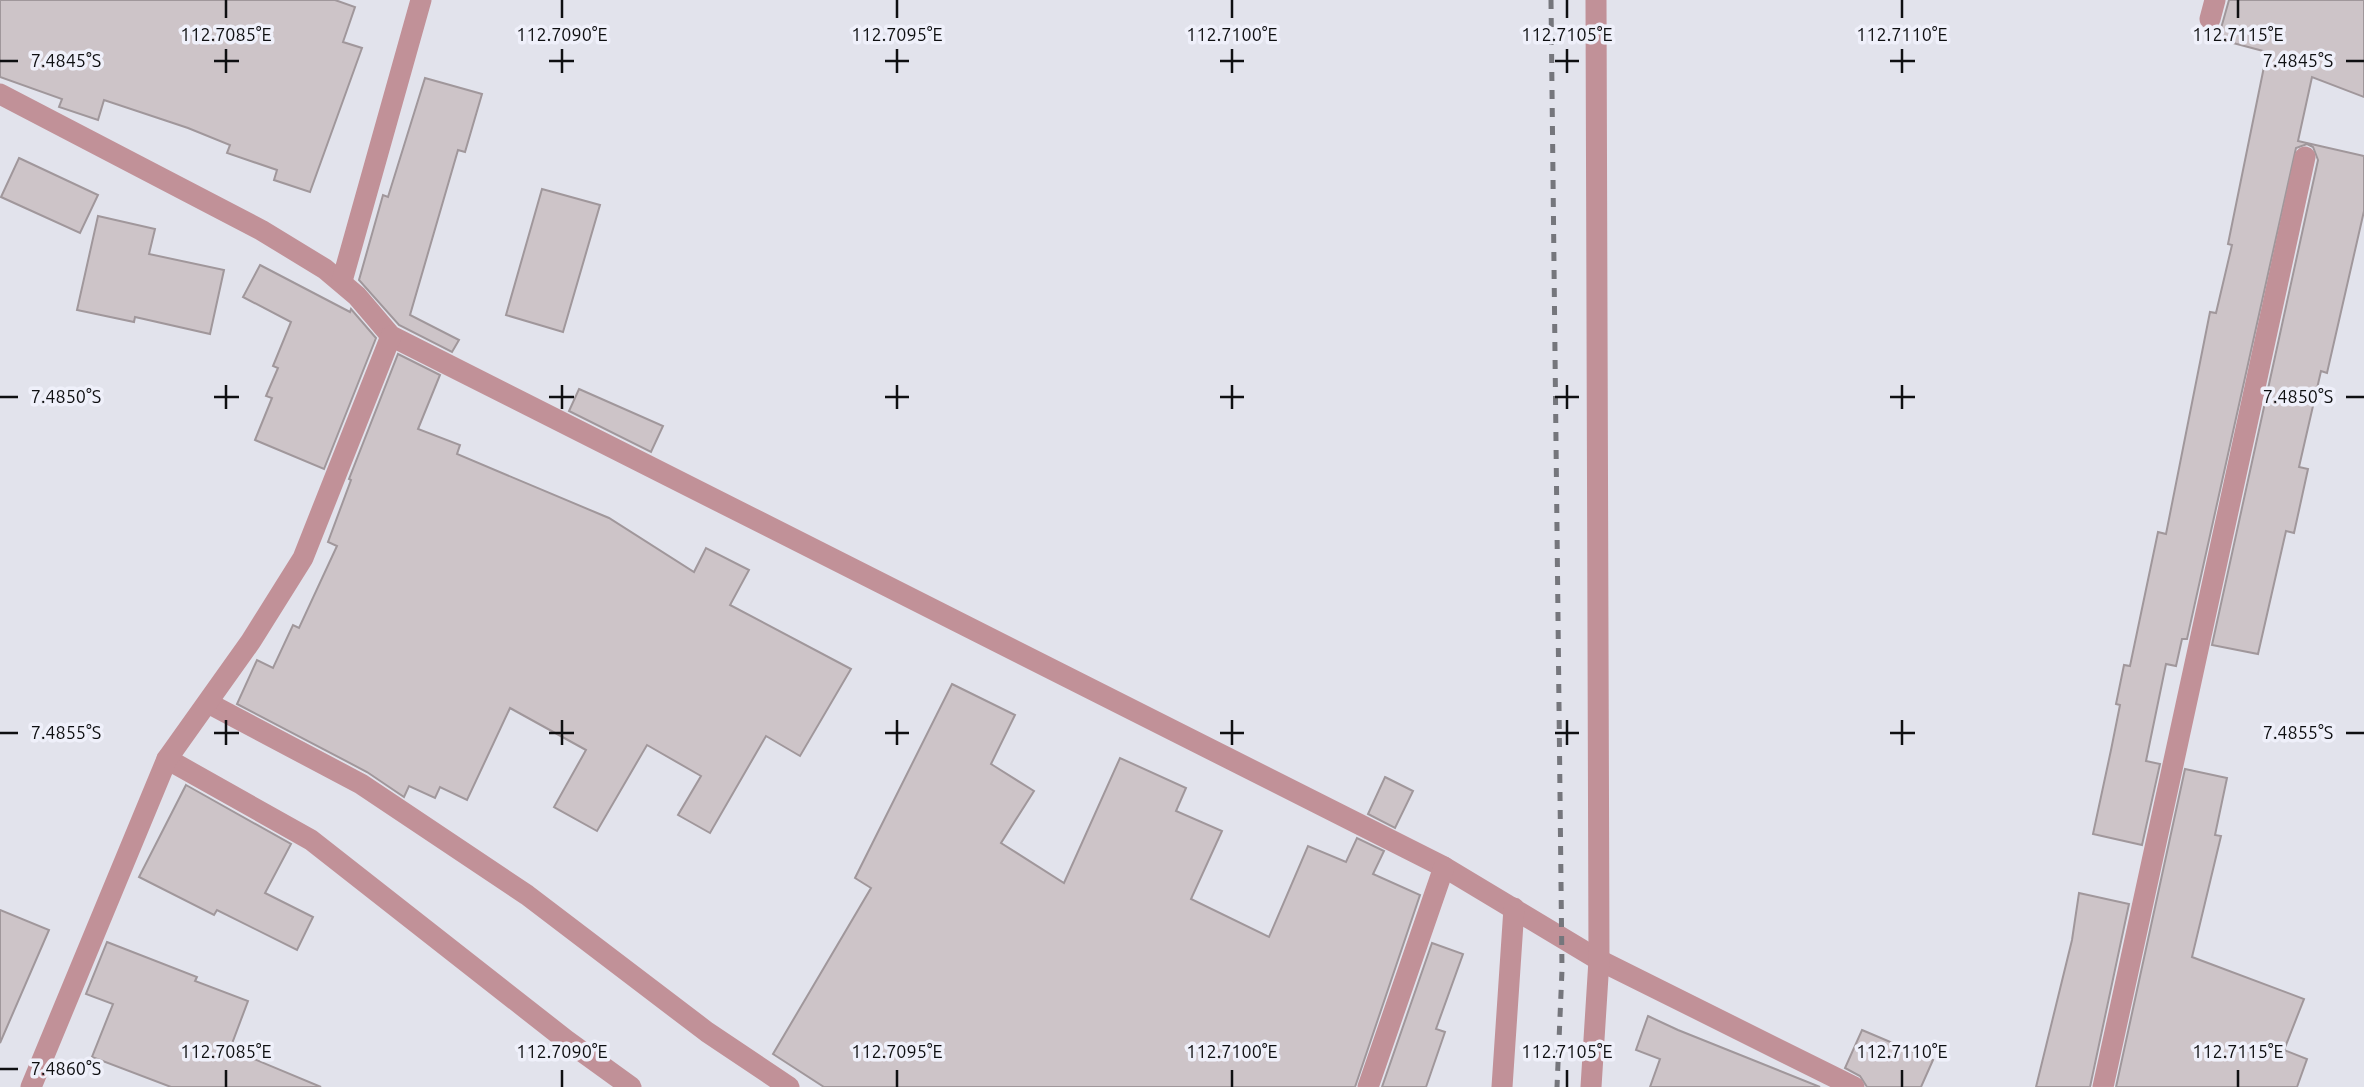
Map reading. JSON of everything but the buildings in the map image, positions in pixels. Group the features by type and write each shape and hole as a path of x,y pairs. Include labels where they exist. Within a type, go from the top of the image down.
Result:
{"street":[{"path":"342,281 421,0"},
{"path":"1591,1087 1599,960 1596,0"},
{"path":"0,94 261,230 342,281 391,336 1444,867 1599,960 1854,1087"},
{"path":"2103,1087 2305,157"},
{"path":"31,1087 170,755 251,641 303,558 391,336"},
{"path":"204,707 372,791 527,895 707,1032 789,1087"},
{"path":"170,755 312,840 566,1040 631,1087"},
{"path":"1368,1087 1444,867"},
{"path":"1502,1087 1514,908"}],"railway":[{"path":"1551,0 1562,970 1557,1087"}]}
